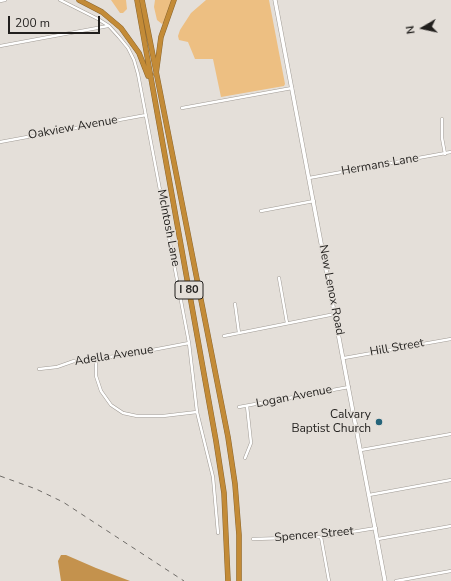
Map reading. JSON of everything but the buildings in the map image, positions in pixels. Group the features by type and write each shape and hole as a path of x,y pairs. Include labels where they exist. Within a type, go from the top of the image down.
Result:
{"highway":[{"path":"79,0 112,20 131,40 143,61 154,92"},
{"name":"I 80","path":"137,0 224,492 228,581"},
{"name":"I 80","path":"142,0 228,437 235,484 240,581"},
{"path":"156,76 161,37 174,0"}],"street":[{"path":"0,1 5,0"},
{"name":"McIntosh Lane","path":"60,0 109,26 128,48 134,60 146,115 189,343 197,412 213,477 218,533"},
{"name":"New Lenox Road","path":"275,0 310,178 385,581"},
{"path":"0,46 109,26"},
{"path":"182,108 292,88"},
{"name":"Oakview Avenue","path":"0,142 146,115"},
{"path":"442,119 442,138 445,154"},
{"name":"Hermans Lane","path":"310,178 451,152"},
{"path":"261,211 314,201"},
{"path":"279,278 287,323"},
{"path":"235,304 239,333"},
{"path":"224,336 335,314"},
{"name":"Hill Street","path":"344,358 451,339"},
{"name":"Adella Avenue","path":"38,370 74,361 96,359 189,343"},
{"path":"96,359 96,376 101,392 111,405 123,413 137,416 163,416 197,412"},
{"name":"Logan Avenue","path":"240,407 349,387"},
{"path":"245,458 251,443 246,406"},
{"path":"361,450 451,434"},
{"path":"369,495 451,480"},
{"path":"378,539 451,526"},
{"name":"Spencer Street","path":"253,540 320,536 376,528"},
{"path":"320,536 329,581"},
{"path":"396,581 451,571"}],"shaded area":[{"path":"111,0 126,0 127,9 123,13 120,13"},
{"path":"155,0 173,0 165,22 162,24 157,20 154,7"},
{"path":"206,0 269,0 285,84 284,86 221,97 213,59 195,59 188,42 179,40 178,36 180,30 191,13"},
{"path":"61,555 66,555 130,581 61,581 58,561"}],"railway":[{"path":"0,476 36,489 63,502 184,581"}],"place":[{"name":"Calvary Baptist Church","path":"379,422"}]}
